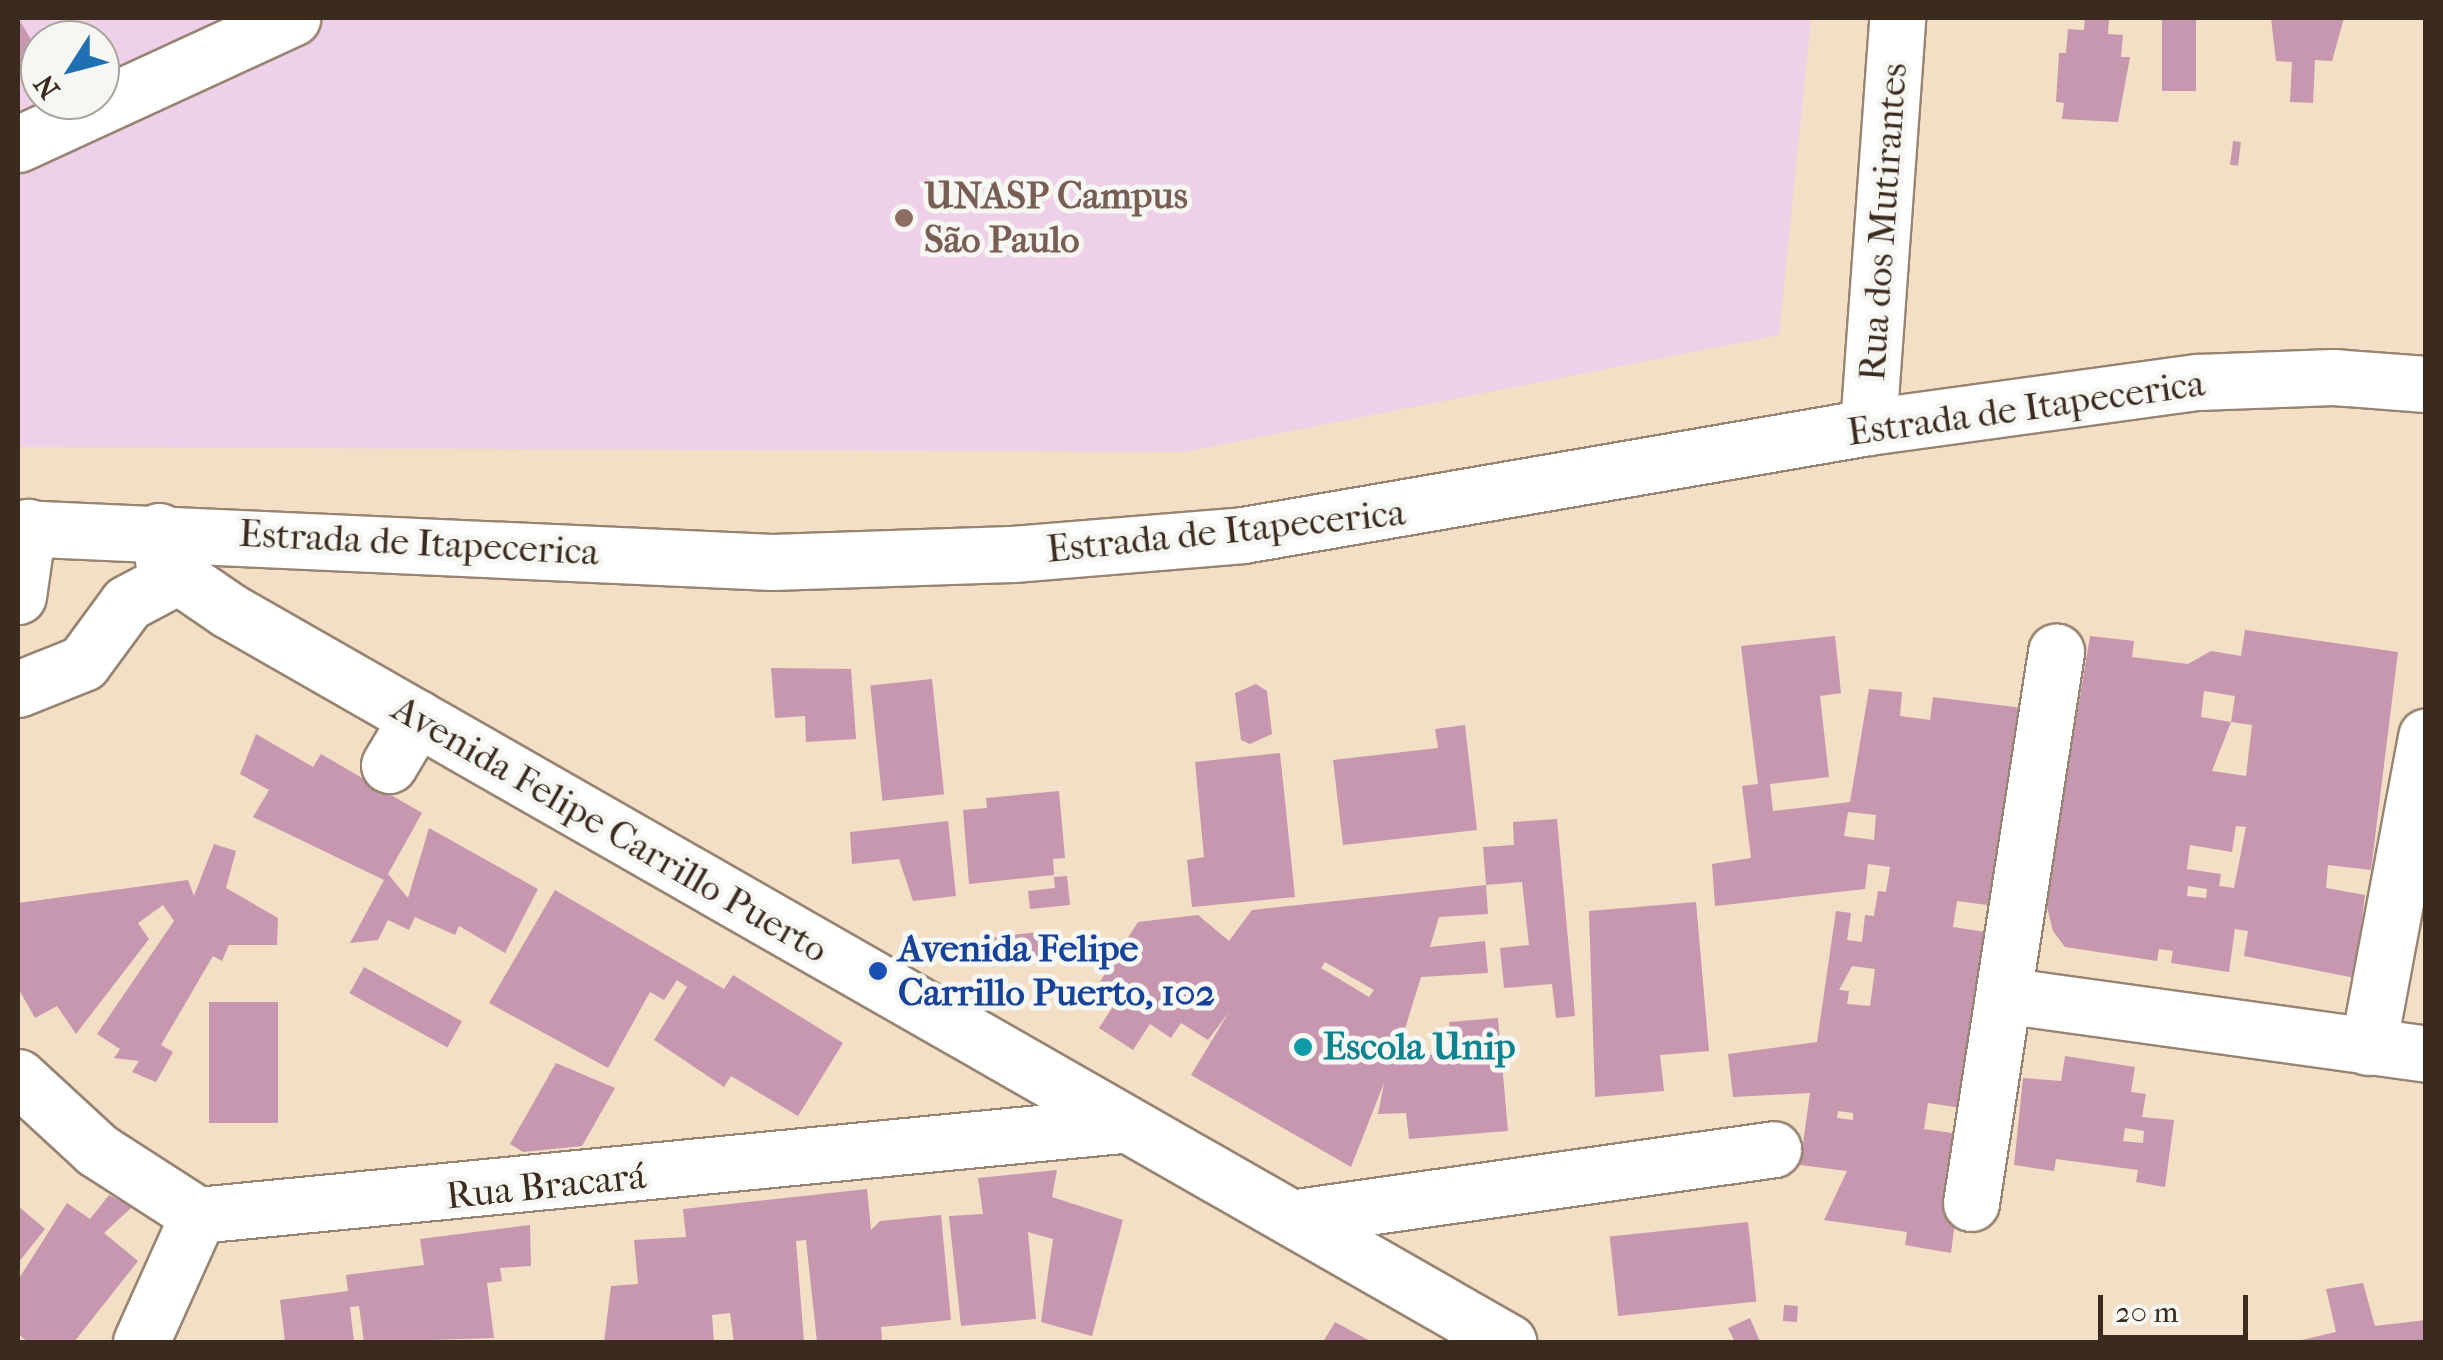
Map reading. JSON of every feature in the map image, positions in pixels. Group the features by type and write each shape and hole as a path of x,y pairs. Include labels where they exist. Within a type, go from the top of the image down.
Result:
{"street":[{"path":"18,144 292,18"},
{"name":"Rua dos Mutirantes","path":"1868,427 1897,18"},
{"name":"Estrada de Itapecerica","path":"23,527 167,554 772,562 1013,554 1280,530 1868,427 2198,382 2333,376 2426,384"},
{"path":"18,596 23,527"},
{"path":"18,689 83,664 167,554"},
{"name":"Avenida Felipe Carrillo Puerto","path":"167,554 417,718 1121,1125 1297,1217 1508,1342"},
{"path":"1971,1203 2010,996 2056,652"},
{"path":"389,765 417,718"},
{"path":"2368,1047 2426,736"},
{"path":"2010,996 2426,1054"},
{"path":"18,1077 97,1150 198,1215 141,1342"},
{"name":"Rua Bracará","path":"198,1215 1121,1125"},
{"path":"1297,1217 1773,1149"}],"shaded area":[{"name":"UNASP Campus São Paulo","path":"18,18 1811,18 1779,335 1184,452 18,447"}],"building":[{"path":"18,18 20,69 18,70"},
{"path":"2085,18 2109,18 2108,34 2123,35 2121,57 2130,57 2118,122 2062,119 2064,103 2056,102 2059,53 2066,53 2068,29 2084,30"},
{"path":"2162,18 2196,18 2196,91 2162,91"},
{"path":"2271,18 2344,18 2332,61 2315,60 2313,103 2290,102 2292,62 2276,61"},
{"path":"2233,141 2241,142 2238,166 2230,165"},
{"path":"2245,630 2398,652 2371,870 2328,865 2326,888 2365,895 2355,978 2244,956 2248,931 2235,929 2229,972 2171,963 2173,951 2159,949 2157,961 2065,947 2053,931 2046,903 2090,636 2134,641 2132,657 2188,664 2211,651 2241,656","holes":["2204,691 2235,696 2231,722 2201,717","2231,722 2252,725 2246,776 2212,771","2236,826 2246,827 2234,888 2219,886 2221,874 2187,869 2190,845 2232,852","2188,886 2207,889 2206,898 2187,896"]},
{"path":"1835,636 1841,693 1820,696 1829,777 1770,784 1773,811 1850,802 1869,689 1902,692 1900,716 1930,720 1933,697 2023,708 1995,906 1957,901 1953,927 1992,933 1969,1109 1928,1103 1924,1129 1966,1135 1951,1253 1905,1245 1907,1232 1824,1220 1847,1171 1800,1165 1810,1093 1733,1097 1728,1054 1817,1042 1836,911 1851,913 1847,940 1862,942 1865,915 1874,916 1878,891 1886,892 1890,867 1868,864 1865,889 1715,906 1712,864 1751,858 1742,786 1758,784 1741,646","holes":["1848,812 1876,815 1874,840 1844,836","1852,966 1875,969 1870,1006 1847,1004 1849,991 1839,990","1838,1111 1853,1113 1853,1120 1837,1118"]},
{"path":"771,668 851,669 856,739 806,742 805,716 775,718"},
{"path":"932,679 944,794 882,801 870,685"},
{"path":"1256,684 1267,691 1272,734 1250,744 1241,740 1235,693"},
{"path":"1465,725 1477,830 1343,845 1333,760 1438,748 1435,729"},
{"path":"256,734 313,767 321,754 422,813 388,874 408,898 429,828 538,889 505,953 459,926 455,935 415,917 409,930 388,920 378,940 350,943 384,880 253,817 269,790 240,774"},
{"path":"1280,753 1295,897 1192,907 1187,860 1204,857 1195,762"},
{"path":"1059,791 1065,858 1053,859 1054,875 969,884 963,810 987,808 986,798"},
{"path":"1557,819 1575,1016 1556,1018 1552,984 1504,988 1500,948 1529,945 1522,882 1486,885 1483,847 1514,845 1513,822"},
{"path":"948,821 956,896 913,901 899,859 852,864 850,832"},
{"path":"214,844 236,851 226,888 278,918 277,945 229,945 222,961 213,956 161,1045 173,1052 156,1082 132,1072 139,1061 114,1058 120,1049 97,1034 174,921 163,905 138,923 149,939 76,1034 57,1006 35,1018 18,988 18,903 188,880 194,896"},
{"path":"1067,876 1070,905 1030,909 1028,891 1055,888 1054,877"},
{"path":"1486,885 1488,914 1439,917 1430,947 1485,941 1488,973 1421,977 1396,1058 1452,1053 1449,1022 1498,1018 1508,1131 1409,1139 1406,1113 1378,1114 1384,1083 1351,1167 1191,1075 1229,1012 1208,1040 1181,1023 1171,1038 1150,1024 1133,1050 1099,1028 1114,1005 1094,991 1138,922 1198,915 1229,941 1252,910","holes":["1325,962 1374,990 1369,997 1321,968"]},
{"path":"555,890 724,989 733,975 843,1043 798,1116 731,1076 724,1087 654,1040 687,987 677,980 664,1000 650,992 608,1068 489,1003"},
{"path":"1696,902 1709,1051 1660,1055 1664,1091 1595,1097 1589,911"},
{"path":"1049,931 1051,961 1023,960 1018,948 1016,958 994,960 991,937"},
{"path":"364,967 462,1021 447,1048 349,993"},
{"path":"209,1002 278,1002 278,1123 209,1123"},
{"path":"2065,1056 2135,1067 2131,1092 2146,1094 2142,1117 2174,1120 2165,1187 2136,1182 2138,1170 2056,1159 2054,1171 2014,1165 2023,1078 2061,1081","holes":["2125,1128 2144,1131 2143,1143 2123,1141"]},
{"path":"556,1063 615,1088 582,1146 523,1152 510,1144"},
{"path":"1057,1170 1052,1197 1123,1220 1092,1336 1041,1322 1053,1239 1028,1232 1036,1319 961,1326 949,1216 983,1214 978,1178"},
{"path":"867,1189 871,1230 880,1221 941,1215 951,1320 881,1327 882,1342 817,1342 806,1240 796,1241 804,1342 734,1342 730,1313 712,1315 714,1342 604,1342 611,1286 638,1284 634,1240 686,1237 683,1209"},
{"path":"109,1195 132,1207 104,1233 138,1261 74,1342 28,1342 18,1334 18,1280 67,1203 90,1219"},
{"path":"18,1206 45,1229 18,1263"},
{"path":"1748,1222 1756,1302 1618,1316 1610,1237"},
{"path":"530,1225 531,1266 500,1268 502,1281 487,1283 494,1338 364,1342 359,1306 350,1307 354,1342 285,1342 280,1300 348,1291 346,1275 424,1265 420,1239"},
{"path":"2363,1283 2375,1326 2426,1320 2426,1342 2293,1342 2336,1332 2326,1289"},
{"path":"1784,1305 1798,1306 1797,1322 1783,1321"},
{"path":"1750,1318 1760,1342 1735,1342 1728,1328"},
{"path":"1335,1322 1372,1342 1323,1342"}],"place":[{"name":"UNASP Campus São Paulo","path":"904,218"},
{"name":"Avenida Felipe Carrillo Puerto, 102","path":"878,971"},
{"name":"Escola Unip","path":"1303,1047"}]}
